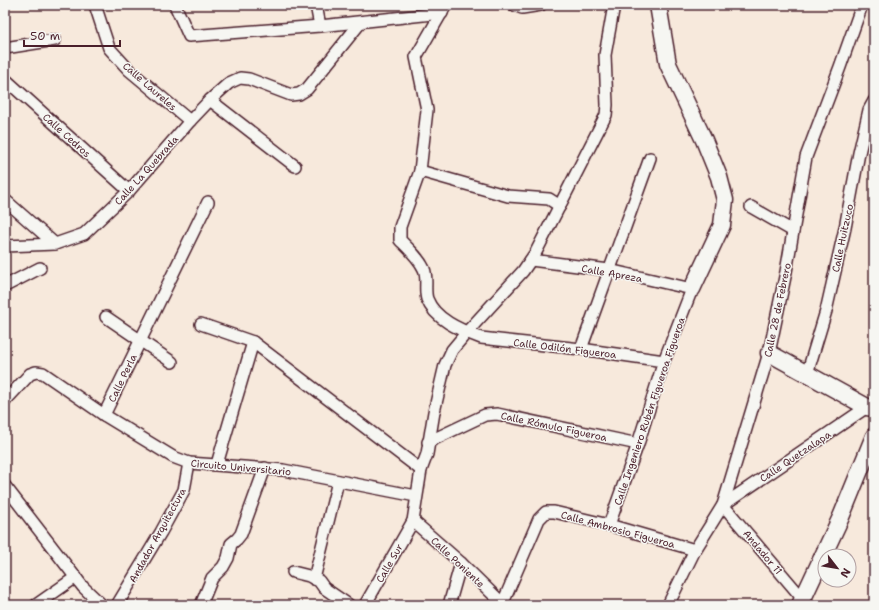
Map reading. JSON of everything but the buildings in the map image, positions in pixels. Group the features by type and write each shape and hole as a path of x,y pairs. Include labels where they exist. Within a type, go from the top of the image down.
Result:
{"street":[{"name":"Calle Laureles","path":"95,5 108,48 129,70 190,121"},
{"path":"175,5 189,36 361,22 444,9"},
{"path":"316,5 320,26"},
{"path":"514,5 522,8 541,5"},
{"path":"413,521 416,496 427,454 428,442 445,365 452,350 531,260 606,115 605,55 614,5"},
{"name":"Calle Ingeniero Rubén Figueroa Figueroa","path":"609,525 638,444 664,361 692,289 722,225 725,200 719,177 704,140 668,64 658,5"},
{"name":"Calle 28 de Febrero","path":"668,605 695,550 723,505 769,353 806,157 862,5"},
{"name":"Calle Odilón Figueroa","path":"444,9 416,57 427,110 420,171 400,227 400,240 418,259 424,270 427,298 435,313 467,332 481,338 581,349 664,361"},
{"name":"Calle La Quebrada","path":"5,246 55,244 84,234 129,191 190,121 229,83 240,78 249,79 291,95 299,94 307,89 361,22"},
{"path":"5,48 55,40"},
{"name":"Calle Cedros","path":"5,79 129,191"},
{"path":"210,100 296,166"},
{"name":"Calle Huitzuco","path":"807,374 826,312 845,228 859,153 869,110 874,101"},
{"path":"581,349 650,158"},
{"path":"420,171 508,196 549,199 560,206"},
{"path":"5,200 55,244"},
{"name":"Calle Perla","path":"104,415 208,202"},
{"path":"751,207 793,231"},
{"name":"Calle Apreza","path":"531,260 609,270 692,289"},
{"path":"5,286 40,268"},
{"path":"106,317 172,362"},
{"path":"201,324 254,342 422,470"},
{"path":"217,464 254,342"},
{"path":"769,353 871,407"},
{"name":"Circuito Universitario","path":"5,401 30,374 36,372 43,373 104,415 173,457 189,463 283,470 416,496"},
{"name":"Calle Quetzalapa","path":"723,505 871,407"},
{"name":"Calle Rómulo Figueroa","path":"428,442 485,415 497,414 638,444"},
{"path":"801,602 841,517 874,436"},
{"name":"Andador Arquitectura","path":"117,605 161,532 184,490 189,463"},
{"path":"201,605 212,578 223,567 228,558 231,544 238,539 241,534 265,468"},
{"path":"314,578 338,481"},
{"path":"5,486 84,587 102,605"},
{"name":"Andador 11","path":"723,505 801,602"},
{"name":"Calle Ambrosio Figueroa","path":"502,604 539,519 546,512 554,512 609,525 695,550"},
{"name":"Calle Poniente","path":"413,521 461,563 502,604"},
{"name":"Calle Sur","path":"364,605 413,521"},
{"path":"449,605 461,563"},
{"path":"293,572 314,578 319,581 324,588 349,605"},
{"path":"36,605 76,577"}]}
